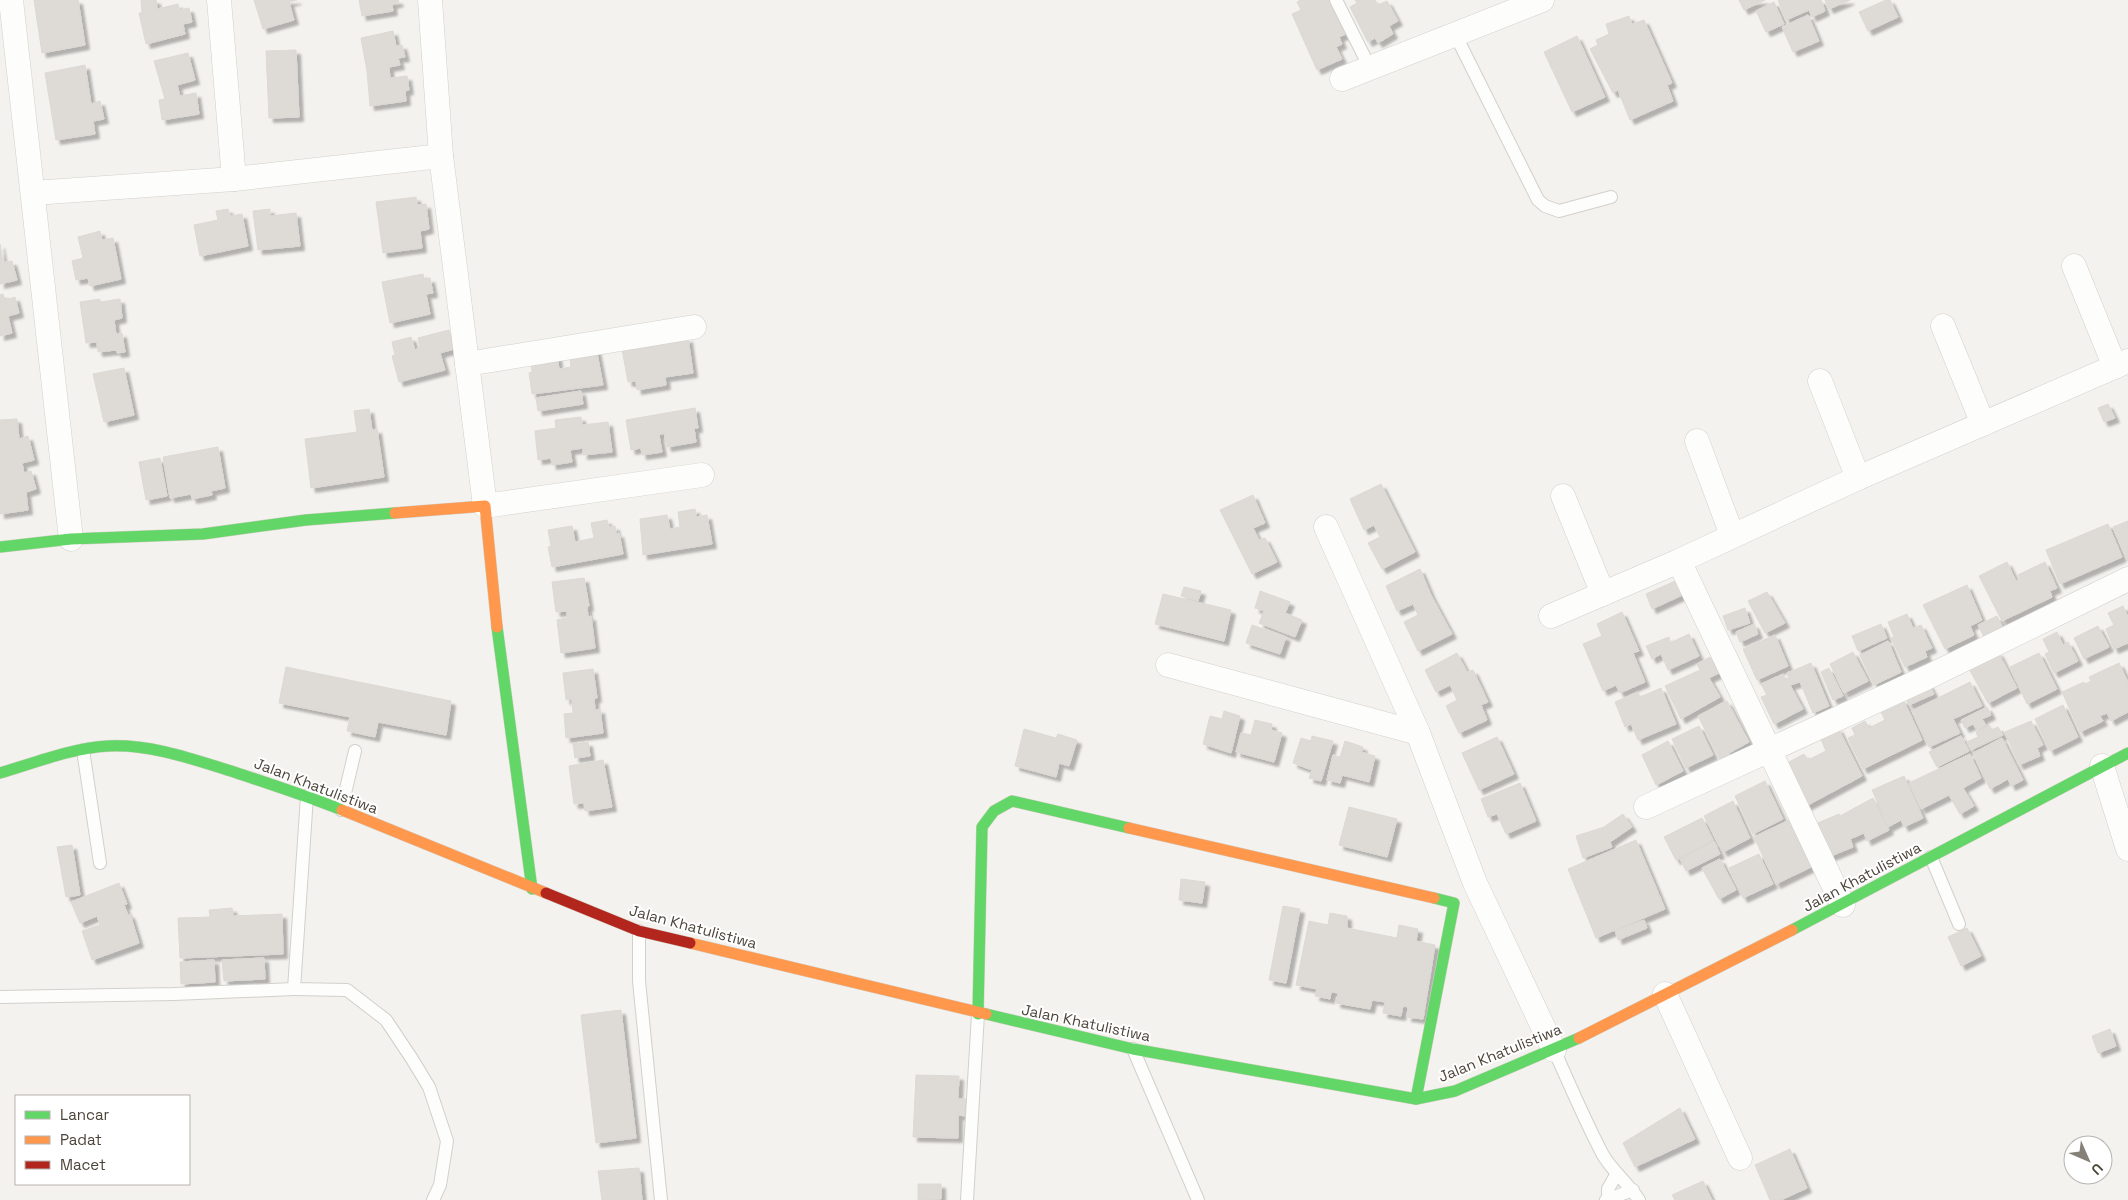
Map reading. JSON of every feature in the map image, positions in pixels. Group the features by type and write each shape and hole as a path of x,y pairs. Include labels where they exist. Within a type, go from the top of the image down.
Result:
{"street":[{"path":"11,0 71,539"},
{"path":"218,0 234,179"},
{"path":"430,0 441,156 485,506 497,632 532,889"},
{"path":"1342,79 1542,0"},
{"path":"33,193 234,179 441,156"},
{"path":"1551,616 1679,561 1858,478 2122,364 2074,266"},
{"path":"1943,326 1983,424"},
{"path":"468,364 694,327"},
{"path":"1820,381 1858,478"},
{"path":"1697,440 1732,535"},
{"path":"0,547 71,539 203,534 306,520 485,506 702,475"},
{"path":"1563,496 1603,594"},
{"path":"1326,527 1418,733 1475,883 1554,1050"},
{"path":"1679,561 1843,905"},
{"path":"1646,807 1768,749 1930,676 2128,579"},
{"path":"1168,665 1418,733"},
{"name":"Jalan Khatulistiwa","path":"0,773 83,750 106,746 137,746 165,750 307,796 639,931 978,1014 1133,1049 1416,1099 1455,1091 1554,1050 1843,905 2128,753"},
{"path":"2102,766 2128,849"},
{"path":"978,1014 982,827 990,813 1012,801 1454,903"},
{"path":"1416,1099 1454,903 1475,883"},
{"path":"1665,994 1740,1158"}],"lane":[{"path":"1336,0 1370,68"},
{"path":"1455,34 1538,200 1545,206 1559,211 1611,197"},
{"path":"83,750 100,862"},
{"path":"341,810 355,751"},
{"path":"294,989 307,796"},
{"path":"1931,857 1959,924"},
{"path":"639,931 639,982 661,1200"},
{"path":"0,997 174,994 294,989 348,990 386,1020 429,1087 447,1142 440,1185 432,1200"},
{"path":"967,1200 978,1014"},
{"path":"1133,1049 1198,1200"},
{"path":"1554,1050 1604,1155 1616,1175 1636,1195"},
{"path":"1616,1175 1608,1189 1607,1200 1636,1195"}],"building":[{"path":"34,0 78,0 85,45 42,53"},
{"path":"141,0 156,0 157,9 178,4 179,10 189,8 192,22 183,24 185,34 146,44 139,13 142,13"},
{"path":"254,0 297,0 289,2 294,20 263,29"},
{"path":"359,0 398,0 399,2 392,4 393,11 362,16"},
{"path":"1301,0 1329,0 1346,34 1339,37 1342,44 1336,47 1342,59 1317,70 1292,14 1301,10 1297,2"},
{"path":"1355,0 1375,0 1378,5 1387,1 1398,21 1389,26 1393,34 1378,43 1375,38 1368,42 1350,7 1357,3"},
{"path":"1739,0 1765,0 1744,10"},
{"path":"1778,0 1821,0 1825,11 1812,17 1809,10 1786,20"},
{"path":"1825,0 1850,0 1829,9"},
{"path":"1890,0 1898,17 1868,31 1859,12"},
{"path":"1774,2 1784,24 1766,32 1756,11"},
{"path":"1808,15 1819,41 1793,52 1782,27"},
{"path":"1629,16 1632,24 1644,20 1672,83 1667,85 1673,101 1630,120 1618,90 1613,93 1590,49 1598,45 1596,40 1609,34 1606,24"},
{"path":"393,31 396,46 402,45 405,57 398,58 400,65 389,67 390,78 407,76 409,90 405,91 406,101 370,106 367,71 361,38"},
{"path":"1577,36 1605,97 1572,112 1544,52"},
{"path":"296,50 299,117 269,118 266,51"},
{"path":"188,53 195,80 177,85 180,96 196,93 199,114 162,120 159,100 165,99 154,61"},
{"path":"85,65 91,104 100,101 104,119 93,121 95,134 56,140 45,73"},
{"path":"416,197 417,205 426,204 429,229 420,231 422,248 383,253 376,202"},
{"path":"228,209 230,216 242,214 248,246 200,256 194,225 218,220 216,211"},
{"path":"270,209 270,216 296,213 300,246 258,250 253,211"},
{"path":"100,231 102,240 113,238 121,279 90,286 88,278 76,280 72,261 83,258 78,237"},
{"path":"0,244 3,263 12,261 17,280 0,284"},
{"path":"423,274 424,280 430,278 433,293 426,294 430,314 390,323 382,282"},
{"path":"3,294 5,300 15,297 19,313 8,316 12,333 0,336 0,295"},
{"path":"100,299 100,302 120,299 122,318 114,320 116,334 122,333 125,352 117,353 116,350 98,352 97,342 86,343 80,302"},
{"path":"449,330 454,349 440,353 445,370 399,382 392,356 395,355 392,342 411,337 415,350 420,348 418,338"},
{"path":"688,338 693,373 665,377 666,385 637,390 636,381 628,382 622,349"},
{"path":"596,348 603,385 532,394 529,373 532,372 531,359 557,355 559,369 571,367 569,352"},
{"path":"124,368 134,415 104,422 93,374"},
{"path":"581,391 583,404 538,411 536,398"},
{"path":"2108,404 2115,418 2104,422 2098,408"},
{"path":"695,408 698,428 694,428 696,442 667,447 664,433 659,435 662,452 642,455 641,448 631,450 626,420"},
{"path":"369,409 372,430 377,429 384,477 311,488 305,439 357,432 354,411"},
{"path":"581,417 582,425 608,422 612,452 583,455 583,448 570,450 572,462 552,465 551,458 538,460 535,431 556,428 555,420"},
{"path":"17,419 19,439 28,436 34,460 22,463 24,473 31,471 36,489 26,492 28,510 0,514 0,420"},
{"path":"218,447 225,488 211,491 212,495 192,499 191,494 170,498 163,457"},
{"path":"160,458 167,496 146,500 139,462"},
{"path":"1381,484 1415,552 1382,569 1368,543 1380,537 1374,525 1364,530 1350,499"},
{"path":"1253,495 1265,523 1253,528 1259,540 1265,538 1277,562 1252,574 1220,510"},
{"path":"695,509 696,517 707,515 712,544 643,555 640,519 667,515 670,529 680,527 678,512"},
{"path":"607,520 609,527 615,526 616,534 619,533 623,554 552,567 548,547 551,546 548,530 572,526 575,542 594,538 591,523"},
{"path":"2128,521 2128,561 2113,527"},
{"path":"2108,524 2122,557 2060,584 2046,550"},
{"path":"2007,562 2016,581 2020,579 2018,575 2045,562 2057,588 2050,591 2052,597 2002,621 1979,576"},
{"path":"1420,569 1431,595 1452,634 1418,651 1404,622 1418,615 1413,604 1397,611 1386,586"},
{"path":"584,578 589,606 587,607 588,617 591,616 595,648 561,653 557,620 567,618 567,611 556,612 552,582"},
{"path":"1682,578 1689,592 1652,609 1646,594"},
{"path":"1967,585 1982,620 1970,626 1974,635 1945,649 1923,605"},
{"path":"1184,587 1201,591 1198,601 1181,596"},
{"path":"1260,591 1290,602 1285,613 1302,620 1295,637 1259,623 1264,611 1255,608"},
{"path":"1767,592 1785,623 1765,633 1748,601"},
{"path":"1163,594 1231,610 1224,641 1155,624"},
{"path":"2123,606 2128,617 2128,643 2114,649 2106,629 2114,625 2108,613"},
{"path":"1745,608 1750,623 1728,630 1723,616"},
{"path":"1622,612 1639,651 1633,653 1645,682 1620,693 1616,685 1603,691 1583,644 1602,636 1597,624"},
{"path":"1907,614 1913,628 1921,625 1932,648 1925,651 1927,657 1905,667 1891,638 1894,637 1888,622"},
{"path":"1997,616 2005,632 1986,641 1978,625"},
{"path":"1754,624 1758,634 1740,642 1736,632"},
{"path":"1881,624 1887,638 1858,651 1852,636"},
{"path":"1252,625 1286,637 1280,654 1246,643"},
{"path":"2098,626 2109,647 2084,659 2074,638"},
{"path":"2057,632 2063,645 2068,642 2078,661 2054,673 2045,654 2049,652 2043,639"},
{"path":"1689,634 1699,656 1668,670 1661,654 1652,659 1646,646 1669,637 1670,643"},
{"path":"1775,635 1788,666 1757,680 1743,649"},
{"path":"1888,641 1901,672 1874,685 1860,655"},
{"path":"1853,652 1868,681 1844,693 1830,664"},
{"path":"1998,652 2017,688 1988,703 1968,667"},
{"path":"1457,653 1467,672 1473,670 1488,702 1481,705 1487,720 1459,733 1446,706 1457,700 1450,685 1436,692 1425,670"},
{"path":"2039,653 2057,689 2027,704 2010,667"},
{"path":"1710,657 1719,673 1709,678 1720,697 1681,719 1665,686 1700,670 1697,664"},
{"path":"1811,663 1829,706 1813,713 1800,682 1790,685 1803,709 1774,724 1761,697 1767,695 1761,684 1783,674 1785,680 1789,678 1787,673"},
{"path":"2119,663 2128,682 2128,712 2111,721 2107,713 2100,716 2103,721 2080,732 2062,692 2084,682 2085,684 2091,681 2089,677"},
{"path":"286,667 451,701 446,735 378,722 375,737 347,731 350,717 279,703"},
{"path":"1829,668 1843,696 1833,700 1821,672"},
{"path":"593,669 597,698 594,698 595,710 600,709 603,733 566,738 564,714 573,713 572,699 566,700 563,673"},
{"path":"1970,682 1982,706 1953,719 1960,733 1929,747 1912,711"},
{"path":"1928,683 1934,694 1909,705 1904,694"},
{"path":"1661,688 1676,724 1638,740 1631,724 1625,727 1615,702 1638,692 1640,697"},
{"path":"1903,699 1922,740 1863,769 1848,738 1855,735 1852,728 1865,721 1869,728 1885,720 1880,710"},
{"path":"1727,701 1749,742 1729,753 1732,760 1723,765 1698,716"},
{"path":"2063,705 2078,737 2050,751 2035,719"},
{"path":"1987,707 1991,715 1982,719 1986,725 1977,730 1973,724 1965,728 1961,720"},
{"path":"1224,711 1240,716 1231,753 1203,744 1210,716 1222,719"},
{"path":"1255,720 1272,724 1271,730 1282,733 1274,762 1236,752 1241,733 1251,735"},
{"path":"2031,721 2043,745 2037,748 2040,756 2019,765 2005,732"},
{"path":"1989,725 1992,730 1998,727 2003,735 1971,750 1967,742 1978,737 1976,732"},
{"path":"1699,726 1713,755 1686,768 1672,739"},
{"path":"1838,728 1862,776 1806,806 1788,771 1792,769 1789,762 1804,754 1808,760 1826,751 1820,737"},
{"path":"1024,729 1056,738 1058,734 1077,740 1069,766 1059,763 1056,777 1015,766"},
{"path":"1312,736 1333,741 1321,781 1309,778 1312,770 1293,763 1301,738 1311,741"},
{"path":"1961,736 1969,751 1937,767 1929,752"},
{"path":"1497,737 1514,774 1479,790 1462,753"},
{"path":"2002,738 2023,780 2011,786 2008,779 1990,789 1973,753"},
{"path":"1345,741 1363,747 1361,752 1375,756 1369,782 1342,775 1340,783 1327,780 1333,755 1340,757"},
{"path":"1668,741 1683,771 1656,785 1642,755"},
{"path":"588,742 590,756 575,758 573,744"},
{"path":"1970,754 1981,778 1963,788 1974,806 1960,814 1949,795 1921,809 1909,783"},
{"path":"603,760 612,807 585,811 584,803 574,804 569,766"},
{"path":"1904,776 1923,818 1904,827 1901,820 1888,827 1872,790"},
{"path":"1765,781 1783,819 1753,834 1735,796"},
{"path":"1520,783 1536,821 1506,834 1497,814 1488,817 1481,799"},
{"path":"1873,798 1889,830 1867,841 1864,833 1850,839 1853,847 1826,858 1813,825 1839,814 1840,816"},
{"path":"1733,801 1750,838 1723,852 1704,816"},
{"path":"1349,807 1397,819 1387,857 1339,845"},
{"path":"1623,814 1632,827 1610,842 1612,847 1583,858 1576,836 1604,827"},
{"path":"1702,818 1713,840 1676,860 1664,837"},
{"path":"1789,820 1811,867 1776,884 1754,837"},
{"path":"1636,840 1665,909 1596,938 1568,869"},
{"path":"1714,841 1720,854 1686,871 1680,859"},
{"path":"72,845 80,895 66,897 57,847"},
{"path":"1759,854 1773,884 1743,898 1729,868"},
{"path":"1720,859 1736,890 1719,899 1702,868"},
{"path":"1181,879 1205,882 1202,903 1179,900"},
{"path":"119,883 127,904 124,905 128,915 130,914 139,943 92,960 82,931 100,925 97,916 80,923 71,902"},
{"path":"1283,906 1300,909 1286,983 1269,980"},
{"path":"232,908 233,916 282,914 283,954 180,958 178,918 210,917 209,910"},
{"path":"1330,913 1347,916 1347,928 1397,938 1399,925 1418,929 1416,941 1435,945 1423,1019 1407,1017 1408,1007 1403,1006 1401,1016 1383,1013 1385,1002 1372,1000 1370,1009 1336,1003 1338,993 1331,992 1330,999 1315,996 1317,989 1296,985 1309,921 1328,925"},
{"path":"1644,920 1647,928 1618,940 1615,931"},
{"path":"1967,928 1981,956 1961,966 1948,937"},
{"path":"264,958 265,979 224,981 222,960"},
{"path":"214,960 215,982 181,984 180,962"},
{"path":"621,1010 636,1138 596,1143 581,1015"},
{"path":"2110,1029 2116,1046 2098,1053 2092,1036"},
{"path":"916,1075 959,1076 958,1099 967,1099 966,1116 958,1115 958,1138 913,1137"},
{"path":"1680,1108 1695,1139 1635,1167 1623,1143"},
{"path":"1790,1149 1807,1188 1781,1200 1770,1200 1755,1165"},
{"path":"639,1168 642,1200 602,1200 598,1171"},
{"path":"1703,1181 1712,1200 1675,1200 1672,1195"},
{"path":"918,1184 941,1184 941,1199 918,1200"}],"traffic: fast":[{"path":"0,547 71,539 203,534 306,520 395,513"},
{"path":"497,627 532,889"},
{"path":"0,773 53,756 94,747 140,747 172,753 203,762 342,810"},
{"path":"1792,930 2128,753"},
{"path":"978,1014 982,827 994,811 1012,801 1129,828"},
{"path":"1416,1099 1454,903 1434,898"},
{"path":"986,1014 1133,1049 1416,1099 1455,1091 1579,1038"}],"traffic: slow":[{"path":"395,513 485,506 497,627"},
{"path":"342,810 546,893"},
{"path":"1129,828 1434,898"},
{"path":"1579,1038 1792,930"},
{"path":"690,943 986,1014"}],"traffic: jam":[{"path":"546,893 639,931 690,943"}]}
